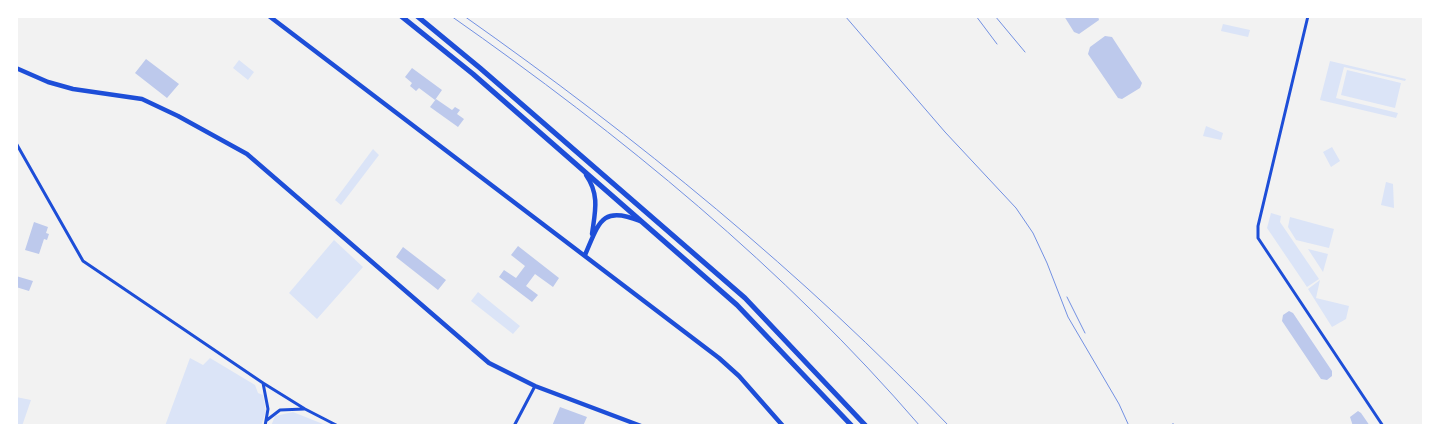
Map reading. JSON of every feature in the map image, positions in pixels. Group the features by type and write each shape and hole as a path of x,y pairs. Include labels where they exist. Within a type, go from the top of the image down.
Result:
{"main road":[{"path":"268,16 719,358 739,376 783,426"},
{"path":"401,16 473,74 737,304 852,426"},
{"path":"416,16 480,68 745,298 866,426"},
{"path":"16,68 48,82 74,89 142,99 178,116 247,154 489,363 535,386 640,426"},
{"path":"583,171 593,185 597,199 590,243"},
{"path":"585,255 598,224 606,216 619,214 641,222"}],"street":[{"path":"1308,16 1264,197 1258,226 1258,238 1383,426"},
{"path":"16,144 83,261 263,383 305,410 338,426"},
{"path":"263,383 267,398 267,420 265,426"},
{"path":"514,426 535,386"},
{"path":"267,420 280,410 305,410"}],"shaded area":[{"path":"1223,24 1250,30 1248,37 1221,31"},
{"path":"239,60 254,72 248,80 233,68"},
{"path":"1330,61 1406,79 1405,81 1344,67 1336,98 1398,113 1396,118 1320,100"},
{"path":"1347,70 1401,83 1395,108 1341,95"},
{"path":"1206,126 1223,133 1221,140 1203,136"},
{"path":"1332,147 1340,161 1331,167 1323,152"},
{"path":"373,149 379,155 341,205 335,200"},
{"path":"1386,182 1393,184 1394,208 1381,205"},
{"path":"1271,213 1281,216 1280,222 1319,279 1307,287 1267,228"},
{"path":"1290,217 1334,229 1329,248 1296,240 1288,227"},
{"path":"334,240 363,267 317,319 289,293"},
{"path":"1308,249 1328,254 1323,272"},
{"path":"1320,280 1316,298 1349,306 1346,319 1332,327 1308,289"},
{"path":"478,292 520,326 513,334 471,301"},
{"path":"190,358 203,365 210,358 255,385 258,393 263,395 266,411 261,426 165,426"},
{"path":"16,397 31,400 22,426 16,426"},
{"path":"293,412 327,426 271,426 275,416"}],"building":[{"path":"1064,16 1098,16 1099,20 1079,34 1074,32"},
{"path":"1105,36 1112,37 1142,83 1140,88 1122,99 1118,98 1088,54 1090,47"},
{"path":"146,59 179,84 167,98 135,73"},
{"path":"412,68 442,90 435,100 419,88 416,91 410,86 412,83 405,77"},
{"path":"436,99 452,110 455,107 460,110 457,114 464,119 458,127 430,107"},
{"path":"34,222 48,227 46,233 49,234 47,240 44,239 39,254 25,250"},
{"path":"518,246 559,278 553,287 535,274 526,286 538,295 532,302 499,277 504,270 516,278 525,266 511,255"},
{"path":"403,247 446,280 438,290 396,257"},
{"path":"16,276 33,281 29,291 16,287"},
{"path":"1289,311 1293,313 1332,371 1332,376 1327,380 1321,379 1282,321 1283,315"},
{"path":"560,407 587,417 583,426 552,426"},
{"path":"1358,411 1370,426 1353,426 1350,417"}],"railway":[{"path":"451,16 577,108 698,206 757,258 813,312 868,368 920,426"},
{"path":"464,16 592,110 717,209 836,315 949,426"},
{"path":"845,16 945,132 1016,208 1033,233 1068,317 1119,404 1129,426"},
{"path":"976,16 997,44"},
{"path":"995,16 1025,52"},
{"path":"1067,297 1085,333"}]}
